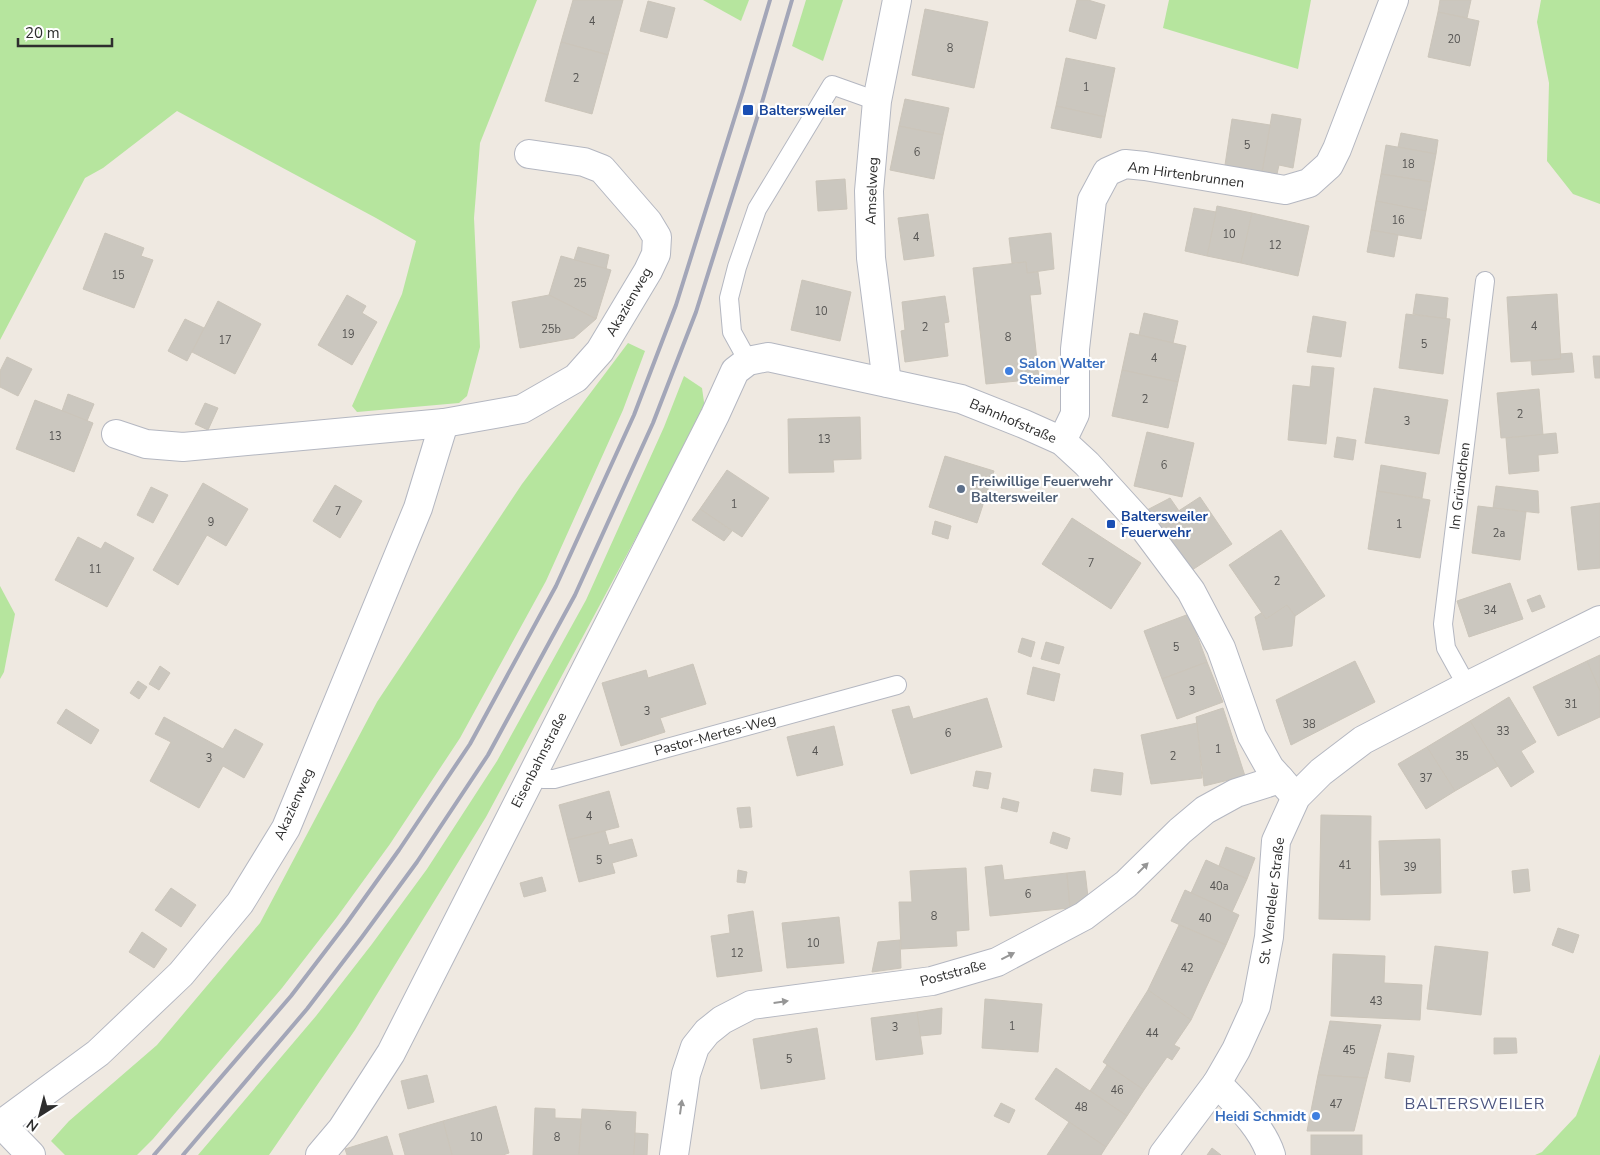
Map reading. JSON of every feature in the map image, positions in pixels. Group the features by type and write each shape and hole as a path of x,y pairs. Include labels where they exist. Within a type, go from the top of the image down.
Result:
{"street":[{"name":"Amselweg","path":"887,383 871,258 870,191 877,101 897,0"},
{"name":"Am Hirtenbrunnen","path":"1062,441 1075,414 1076,349 1092,200 1107,172 1124,164 1285,190 1309,183 1329,165 1337,149 1394,0"},
{"name":"Akazienweg","path":"116,434 146,444 183,447 444,422 522,409 576,378 600,351 648,271 656,254 657,237 648,222 602,169 584,162 529,154"},
{"name":"Bahnhofstraße","path":"748,361 768,357 961,399 1062,441 1087,464 1138,520 1190,591 1221,648 1252,736 1270,768 1288,788"},
{"name":"Eisenbahnstraße","path":"320,1155 342,1128 390,1053 715,415 734,371 748,361"},
{"name":"Akazienweg","path":"0,1124 98,1053 181,974 240,903 286,828 418,508 444,422"},
{"name":"St. Wendeler Straße","path":"1163,1155 1217,1083 1236,1050 1256,1006 1269,937 1276,841 1288,788 1322,772 1363,740 1600,620"},
{"name":"Poststraße","path":"674,1155 686,1074 695,1047 707,1032 722,1020 751,1006 932,981 997,962 1084,916 1126,884 1180,831 1205,810 1236,793 1288,788"},
{"path":"1217,1083 1245,1113 1267,1142 1271,1155"},
{"path":"0,1124 31,1155"}],"lane":[{"path":"748,361 732,332 729,298 737,267 757,209 832,85 877,101"},
{"name":"Im Gründchen","path":"1467,686 1446,648 1443,624 1485,281"},
{"name":"Pastor-Mertes-Weg","path":"532,774 543,779 554,779 897,685"}],"green space":[{"path":"0,0 537,0 480,143 474,218 480,347 467,396 459,403 357,412 352,406 402,294 416,241 177,111 103,168 85,178 0,340"},
{"path":"703,0 749,0 741,21"},
{"path":"806,0 843,0 823,61 792,46"},
{"path":"1169,0 1311,0 1298,69 1163,28"},
{"path":"1541,0 1600,0 1600,204 1573,194 1547,161 1549,83 1537,22"},
{"path":"628,343 645,351 623,410 546,581 460,738 390,844 282,988 153,1139 137,1155 65,1155 51,1141 69,1121 157,1045 260,923 377,702 522,484"},
{"path":"684,376 702,388 705,409 486,817 355,1030 269,1155 198,1155 316,1016 372,944 427,869 497,761 586,600 664,427"},
{"path":"0,586 15,614 4,672 0,679"},
{"path":"1600,1054 1600,1155 1535,1155 1542,1152 1576,1116"}],"building":[{"path":"573,0 623,0 608,55 561,42"},
{"path":"1077,0 1088,0 1105,5 1096,39 1069,31"},
{"path":"1440,0 1471,0 1467,18 1438,12"},
{"path":"648,1 675,8 667,38 640,31"},
{"path":"925,9 988,22 974,88 912,75"},
{"path":"1438,12 1479,21 1470,66 1428,57"},
{"path":"561,42 608,55 592,114 545,101"},
{"path":"1066,58 1115,68 1105,117 1056,106"},
{"path":"905,99 949,108 943,135 899,126"},
{"path":"1056,106 1105,117 1101,138 1051,128"},
{"path":"1272,114 1301,119 1293,168 1279,165 1277,174 1262,172"},
{"path":"1232,119 1270,125 1262,172 1225,165"},
{"path":"899,126 943,135 934,179 890,170"},
{"path":"1401,133 1438,140 1436,154 1398,147"},
{"path":"1386,145 1436,154 1431,182 1381,174"},
{"path":"1381,174 1431,182 1426,211 1376,201"},
{"path":"845,179 847,209 818,211 816,181"},
{"path":"1376,201 1426,211 1421,239 1371,230"},
{"path":"1217,206 1252,213 1241,263 1207,256"},
{"path":"1194,208 1216,212 1207,256 1185,251"},
{"path":"1252,213 1309,226 1298,276 1241,263"},
{"path":"928,214 934,256 904,260 898,218"},
{"path":"1371,230 1398,235 1394,257 1367,252"},
{"path":"105,233 144,248 141,256 153,260 134,308 83,289"},
{"path":"1051,233 1054,269 1027,273 1026,262 1012,263 1009,238"},
{"path":"578,247 609,255 606,269 574,260"},
{"path":"561,256 611,270 596,319 549,295"},
{"path":"1026,262 1027,273 1038,272 1041,294 1030,295 1039,379 986,384 973,268"},
{"path":"802,280 851,292 840,341 791,330"},
{"path":"1416,294 1448,298 1446,319 1413,314"},
{"path":"1557,294 1561,359 1511,362 1507,297"},
{"path":"347,295 366,306 362,313 377,322 352,365 318,345"},
{"path":"549,295 596,319 574,338 520,348 512,302"},
{"path":"945,296 949,322 944,323 948,356 905,362 901,331 905,330 902,302"},
{"path":"218,301 261,324 235,374 192,352"},
{"path":"1144,313 1178,321 1173,343 1139,335"},
{"path":"1406,314 1450,319 1443,374 1399,368"},
{"path":"1313,316 1346,322 1341,357 1307,352"},
{"path":"185,319 204,328 187,361 168,351"},
{"path":"1130,333 1186,346 1178,382 1122,370"},
{"path":"1572,353 1574,372 1532,375 1531,361 1561,359 1560,354"},
{"path":"1593,356 1600,356 1600,378 1595,378"},
{"path":"7,357 32,369 18,396 0,387 0,371"},
{"path":"1312,366 1334,368 1326,444 1288,440 1293,385 1310,387"},
{"path":"1122,370 1178,382 1168,428 1112,416"},
{"path":"1374,388 1448,400 1439,454 1365,443"},
{"path":"1539,389 1543,435 1501,438 1497,393"},
{"path":"68,394 94,404 87,421 62,411"},
{"path":"35,400 93,423 74,472 16,449"},
{"path":"205,403 218,408 208,430 195,424"},
{"path":"860,417 861,459 833,460 834,472 789,473 788,419"},
{"path":"1147,432 1194,443 1182,497 1134,486"},
{"path":"1556,433 1558,453 1538,455 1539,471 1509,474 1506,438"},
{"path":"1337,437 1356,440 1353,460 1334,457"},
{"name":"Freiwillige Feuerwehr Baltersweiler","path":"945,456 994,471 977,523 929,507"},
{"path":"1381,465 1426,473 1422,498 1377,491"},
{"path":"727,470 769,498 742,537 700,509"},
{"path":"203,483 248,509 226,546 207,535 178,585 153,570"},
{"path":"335,485 362,501 340,538 313,521"},
{"path":"1496,486 1538,491 1539,513 1493,508"},
{"path":"151,487 168,495 153,523 137,515"},
{"path":"1377,491 1430,500 1420,558 1368,549"},
{"path":"1200,497 1232,544 1189,572 1157,525"},
{"path":"1170,498 1179,511 1157,525 1147,510"},
{"path":"1600,503 1600,568 1578,570 1571,507"},
{"path":"1478,506 1526,512 1520,560 1472,553"},
{"path":"700,509 732,531 724,541 692,520"},
{"path":"1072,518 1141,563 1111,609 1042,564"},
{"path":"935,521 951,526 948,539 932,534"},
{"path":"1281,530 1325,596 1295,616 1287,605 1266,619 1229,565"},
{"path":"78,537 101,549 105,542 134,558 107,607 55,580"},
{"path":"1510,583 1523,619 1469,637 1457,601"},
{"path":"1540,595 1545,607 1532,612 1527,600"},
{"path":"1287,605 1295,616 1292,646 1263,650 1255,617 1261,613 1266,619"},
{"path":"1189,614 1207,662 1162,679 1144,631"},
{"path":"1022,638 1035,642 1031,657 1018,652"},
{"path":"1046,642 1064,647 1059,664 1041,659"},
{"path":"1600,655 1600,691 1587,661"},
{"path":"1355,661 1375,702 1291,745 1276,700"},
{"path":"1587,661 1600,691 1600,717 1558,736 1533,687"},
{"path":"1207,662 1223,702 1177,719 1162,679"},
{"path":"693,664 706,704 660,718 665,732 621,746 602,683 646,670 648,678"},
{"path":"160,666 170,673 159,690 149,684"},
{"path":"1033,667 1060,674 1054,701 1027,694"},
{"path":"138,681 147,687 139,699 130,693"},
{"path":"1509,697 1536,742 1521,751 1534,772 1511,787 1470,721"},
{"path":"987,698 1002,747 911,774 892,710 909,706 913,719"},
{"path":"1223,708 1245,776 1204,786 1196,717"},
{"path":"66,709 99,730 91,744 57,723"},
{"path":"164,717 223,749 235,729 263,744 244,778 223,766 199,808 150,781 171,742 155,734"},
{"path":"1470,721 1498,766 1455,791 1427,747"},
{"path":"1197,723 1202,778 1151,784 1141,735"},
{"path":"834,726 843,765 797,776 787,737"},
{"path":"1427,747 1455,791 1426,809 1398,764"},
{"path":"1094,769 1123,773 1121,795 1091,791"},
{"path":"976,771 991,773 988,789 973,786"},
{"path":"609,791 619,827 568,840 559,805"},
{"path":"1003,798 1019,802 1017,812 1001,808"},
{"path":"750,807 752,827 740,828 737,808"},
{"path":"1321,815 1371,816 1370,920 1319,919"},
{"path":"605,831 609,845 632,839 637,856 612,863 615,873 579,882 568,840"},
{"path":"1053,832 1070,838 1067,849 1050,843"},
{"path":"1440,839 1441,893 1381,895 1379,841"},
{"path":"1226,847 1255,858 1247,879 1219,866"},
{"path":"1206,860 1247,879 1232,912 1191,893"},
{"path":"1002,865 1004,880 1067,873 1070,908 990,916 985,867"},
{"path":"966,868 969,930 956,931 957,946 901,949 899,902 912,902 910,871"},
{"path":"1528,869 1530,891 1514,893 1512,871"},
{"path":"738,870 747,872 745,883 737,882"},
{"path":"1085,871 1089,906 1070,908 1067,873"},
{"path":"542,877 546,891 524,897 520,883"},
{"path":"171,888 196,905 181,927 155,910"},
{"path":"1185,890 1239,915 1226,945 1171,921"},
{"path":"753,911 762,971 717,977 711,936 730,933 728,915"},
{"path":"839,917 844,963 787,968 782,923"},
{"path":"1179,925 1226,945 1191,1020 1148,990"},
{"path":"1558,928 1579,935 1573,953 1552,945"},
{"path":"142,932 167,949 154,968 129,952"},
{"path":"900,940 901,968 872,972 878,942"},
{"path":"1435,946 1488,952 1481,1015 1427,1009"},
{"path":"1333,954 1385,956 1384,983 1422,985 1420,1020 1331,1016"},
{"path":"1148,990 1191,1020 1174,1045 1180,1048 1172,1060 1167,1057 1144,1090 1103,1062"},
{"path":"985,999 1042,1004 1038,1052 982,1048"},
{"path":"942,1008 941,1034 920,1036 917,1012"},
{"path":"917,1012 923,1054 876,1060 871,1018"},
{"path":"1330,1021 1381,1025 1367,1078 1318,1075"},
{"path":"817,1028 825,1079 761,1089 753,1039"},
{"path":"1494,1038 1516,1038 1517,1053 1494,1054"},
{"path":"1388,1053 1414,1056 1410,1082 1385,1078"},
{"path":"1107,1065 1144,1090 1127,1116 1090,1091"},
{"path":"1056,1068 1127,1116 1106,1147 1035,1099"},
{"path":"427,1075 434,1102 408,1109 401,1081"},
{"path":"1318,1075 1367,1078 1354,1131 1307,1131"},
{"path":"1001,1103 1015,1110 1009,1123 994,1116"},
{"path":"496,1106 509,1153 503,1155 452,1155 443,1121"},
{"path":"535,1108 555,1109 555,1118 581,1119 579,1155 533,1155"},
{"path":"582,1109 636,1112 634,1155 579,1155"},
{"path":"443,1121 452,1155 405,1155 399,1134"},
{"path":"1069,1122 1106,1147 1101,1155 1047,1155"},
{"path":"635,1133 648,1134 647,1155 634,1155"},
{"path":"1311,1135 1362,1135 1362,1155 1311,1155"},
{"path":"387,1136 393,1155 347,1155 345,1149"},
{"path":"1212,1148 1221,1155 1207,1155"}],"railway":[{"path":"154,1155 291,996 399,850 470,744 556,586 634,415 676,305 770,0"},
{"path":"183,1155 307,1009 417,862 488,755 575,595 653,423 696,312 792,0"}],"place":[{"name":"Baltersweiler","path":"748,110"},
{"name":"Salon Walter Steimer","path":"1009,371"},
{"name":"Freiwillige Feuerwehr Baltersweiler","path":"961,489"},
{"name":"Baltersweiler Feuerwehr","path":"1111,524"},
{"name":"Heidi Schmidt","path":"1316,1116"}],"district":[{"name":"BALTERSWEILER","path":"1475,1104"}]}
